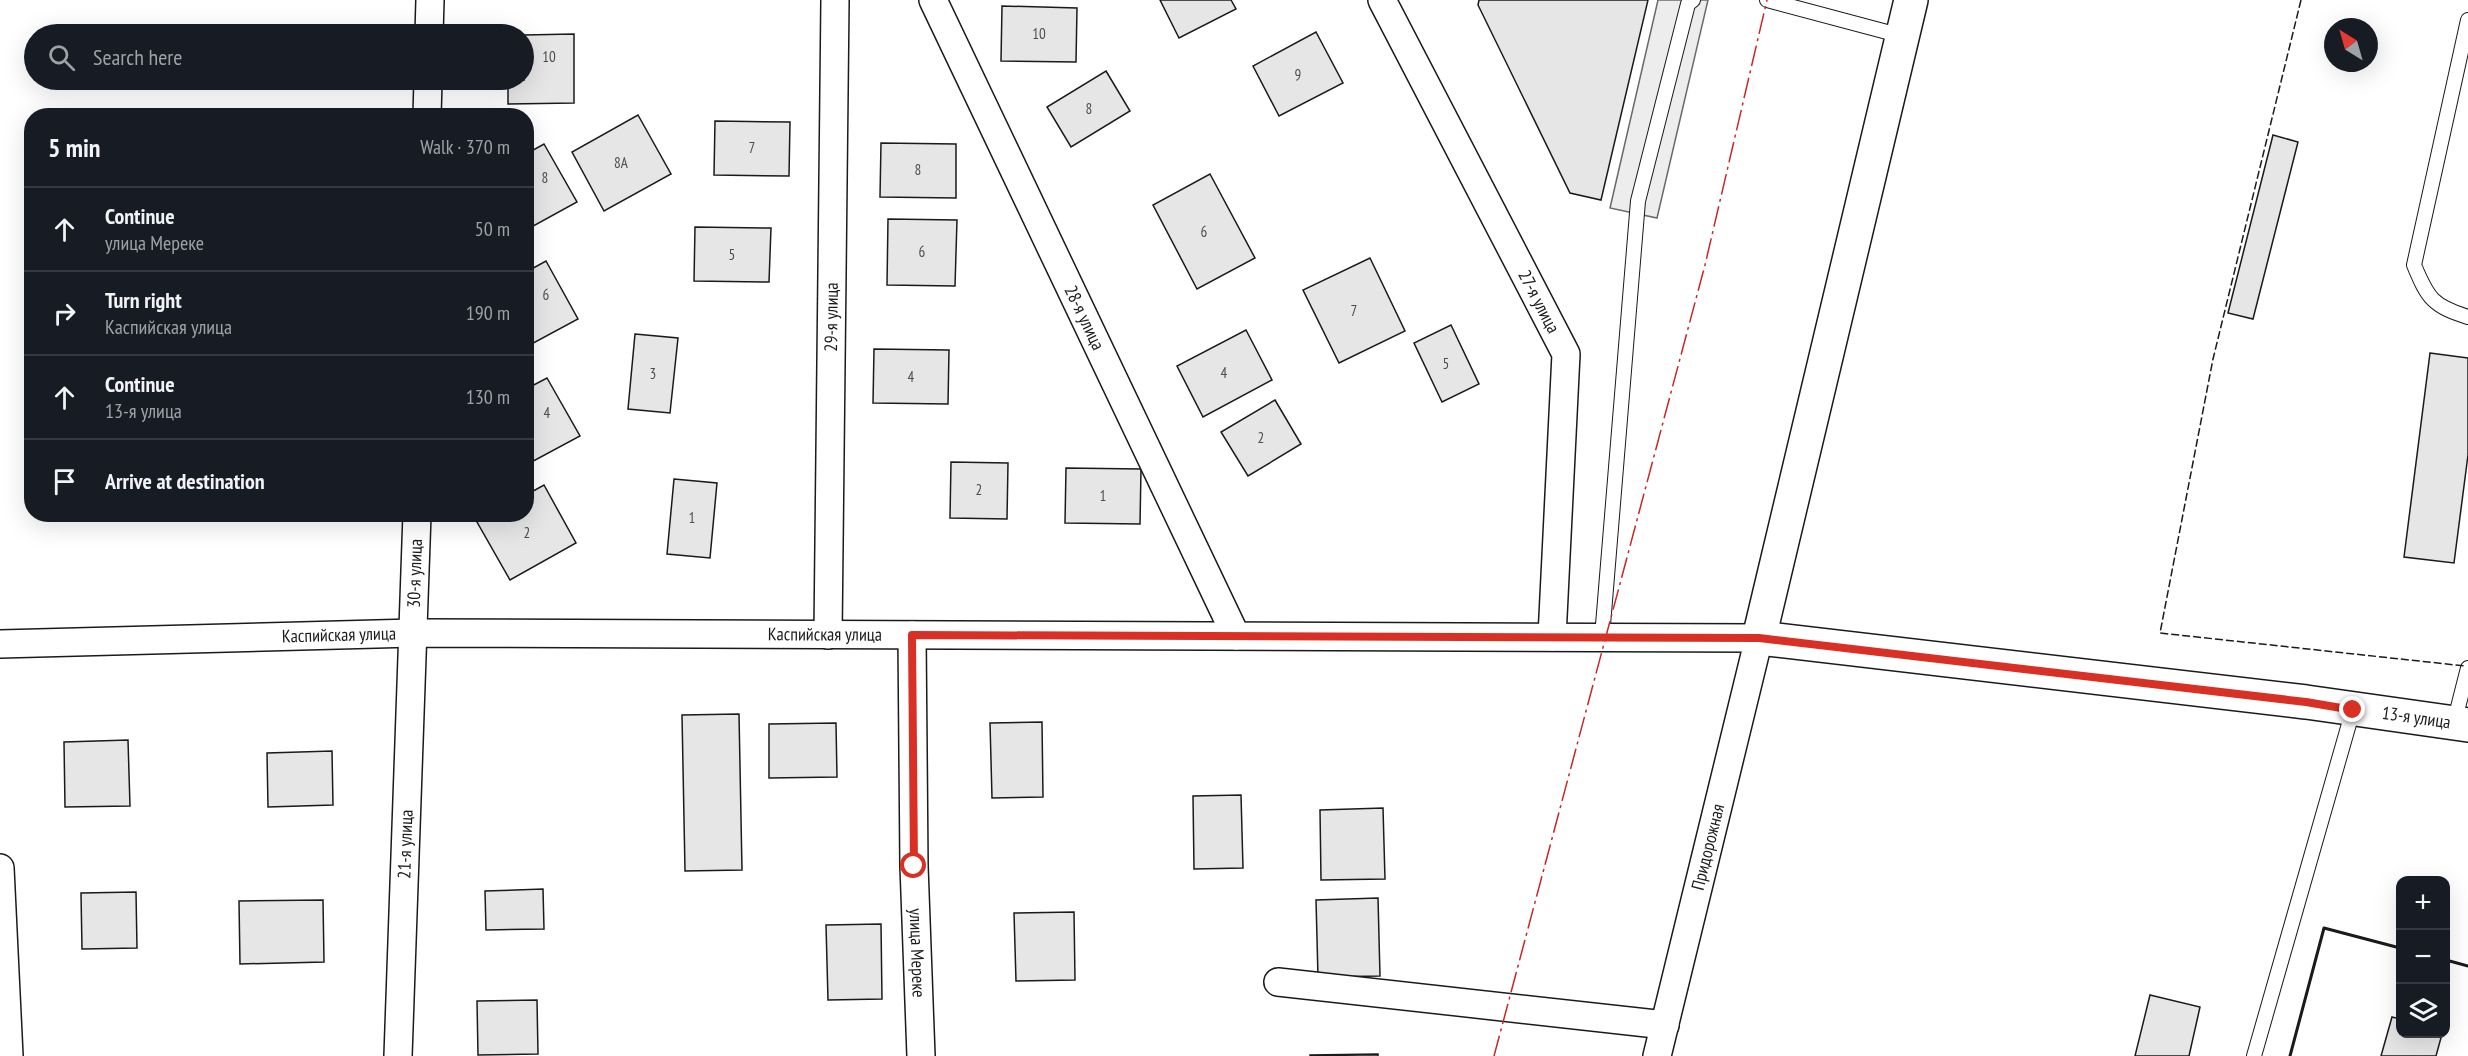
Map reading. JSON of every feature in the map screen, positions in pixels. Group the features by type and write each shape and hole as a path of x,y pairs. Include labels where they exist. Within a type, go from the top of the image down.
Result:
{"street":[{"path":"429,24 430,0"},
{"name":"29-я улица","path":"828,635 836,0"},
{"name":"28-я улица","path":"933,0 1236,636"},
{"name":"27-я улица","path":"1382,0 1566,354 1552,637"},
{"path":"1759,638 1911,0"},
{"path":"427,108 428,90"},
{"name":"30-я улица","path":"414,633 417,522"},
{"name":"Каспийская улица","path":"0,644 414,633 1759,638"},
{"name":"21-я улица","path":"398,1056 414,633"},
{"name":"улица Мереке","path":"912,635 914,866 921,1056"},
{"name":"13-я улица","path":"1759,638 2306,702 2461,724"},
{"name":"Придорожная","path":"1657,1056 1759,638"},
{"path":"0,868 9,1056"},
{"path":"1278,982 1665,1025"}],"lane":[{"path":"1602,638 1638,201 1688,4 1693,0"},
{"path":"1767,0 1902,36"},
{"path":"2468,20 2414,265 2426,293 2445,309 2468,317"},
{"path":"2461,724 2468,668"},
{"path":"2254,1056 2353,710"}],"shaded area":[{"path":"1658,0 1708,0 1657,218 1610,208"}],"building":[{"path":"1160,0 1231,0 1236,9 1179,38"},
{"path":"1479,0 1648,0 1601,200 1570,193 1478,5"},
{"path":"1002,6 1077,8 1076,62 1001,61"},
{"path":"1316,32 1343,83 1279,116 1253,66"},
{"path":"574,34 574,103 508,104 508,90 534,90 534,35"},
{"path":"1106,71 1130,111 1071,147 1047,107"},
{"path":"638,115 671,174 604,211 572,152"},
{"path":"715,121 790,122 789,176 714,175"},
{"path":"2273,135 2298,142 2253,319 2228,313"},
{"path":"881,143 956,144 956,198 880,197"},
{"path":"544,144 577,202 534,226 534,150"},
{"path":"1210,174 1255,258 1197,289 1153,205"},
{"path":"888,219 957,220 955,286 887,285"},
{"path":"695,227 771,228 769,282 694,281"},
{"path":"1370,258 1405,331 1339,363 1303,290"},
{"path":"546,261 578,319 534,343 534,268"},
{"path":"1451,325 1479,384 1442,402 1414,343"},
{"path":"1246,330 1272,380 1203,417 1177,366"},
{"path":"635,334 678,338 670,413 628,409"},
{"path":"874,349 949,350 948,404 873,403"},
{"path":"2430,353 2468,358 2468,455 2454,563 2404,557"},
{"path":"547,378 580,436 534,461 534,385"},
{"path":"1275,400 1301,444 1248,476 1221,432"},
{"path":"951,462 1008,463 1007,519 950,518"},
{"path":"1066,468 1141,469 1140,524 1065,523"},
{"path":"674,479 717,483 710,558 667,554"},
{"path":"544,485 576,543 510,580 477,522 534,522 534,491"},
{"path":"739,714 742,870 685,871 682,715"},
{"path":"1042,722 1043,797 992,798 990,723"},
{"path":"836,723 837,777 769,778 769,724"},
{"path":"128,740 130,806 65,807 64,742"},
{"path":"332,751 333,805 268,807 267,753"},
{"path":"1241,795 1243,868 1194,869 1193,796"},
{"path":"1383,808 1385,879 1321,880 1320,810"},
{"path":"543,889 544,929 486,930 485,891"},
{"path":"136,892 137,948 82,949 81,893"},
{"path":"1378,898 1380,976 1318,977 1316,900"},
{"path":"323,900 324,962 240,964 239,901"},
{"path":"1074,912 1075,980 1016,981 1014,913"},
{"path":"881,924 882,999 828,1000 826,925"},
{"path":"2150,995 2200,1007 2189,1056 2135,1056"},
{"path":"537,1000 538,1054 478,1055 477,1001"},
{"path":"2392,1017 2396,1018 2396,1038 2441,1038 2436,1056 2381,1056"},
{"path":"1378,1054 1378,1056 1310,1056 1310,1055"}],"fence":[{"path":"2301,0 2213,359 2160,633 2465,666"}],"wall":[{"path":"2290,1056 2324,928 2396,947"},
{"path":"2450,961 2468,966"}],"power":[{"path":"1494,1056 1705,265 1767,0"}],"route":[{"path":"914,866 912,635 1759,638 2306,702 2353,710"}]}
